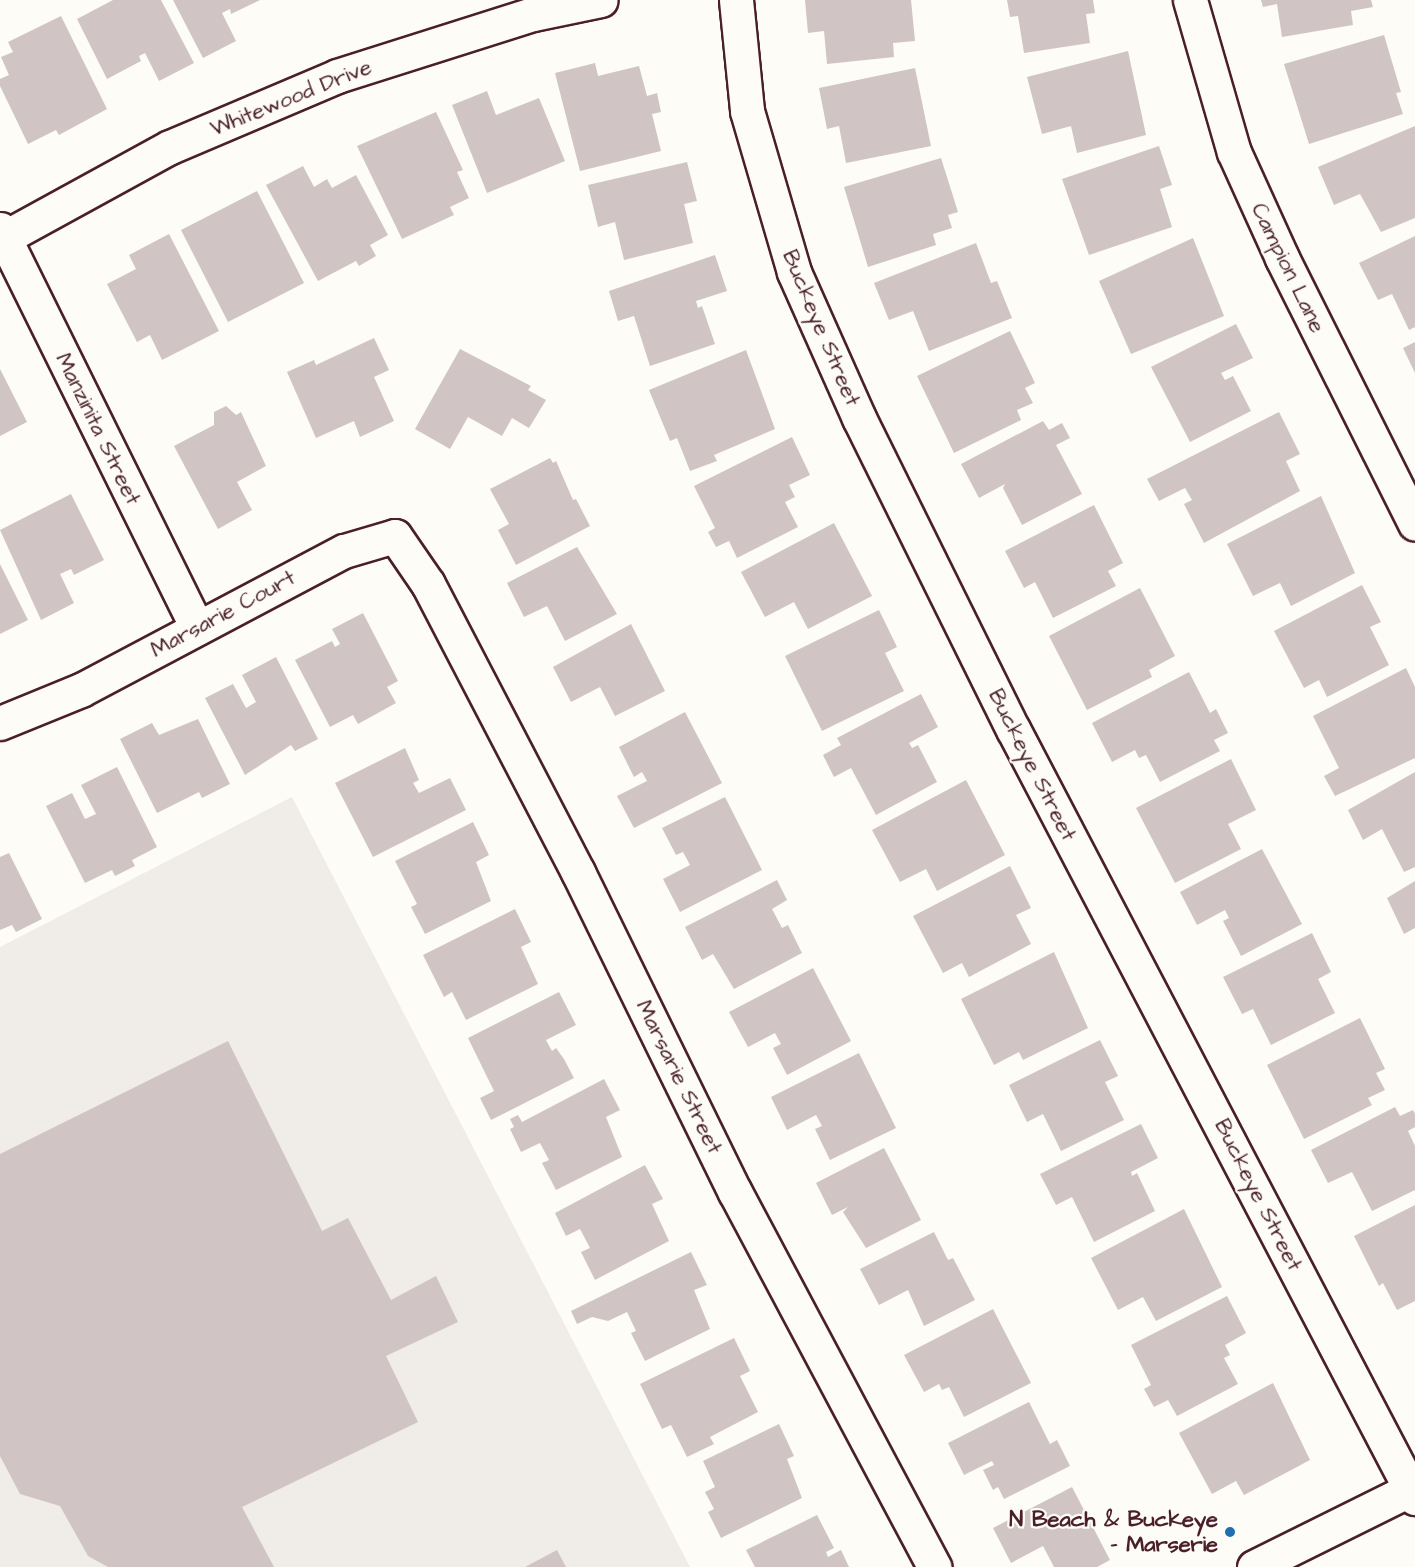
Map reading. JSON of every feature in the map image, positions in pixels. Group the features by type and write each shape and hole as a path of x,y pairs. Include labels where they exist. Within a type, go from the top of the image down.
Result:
{"street":[{"name":"Whitewood Drive","path":"1,235 170,147 337,76 533,14 601,0"},
{"name":"Buckeye Street","path":"736,0 750,123 794,272 859,418 1013,729 1413,1492"},
{"name":"Campion Lane","path":"1190,0 1234,152 1282,258 1415,524"},
{"name":"Manzinita Street","path":"1,235 197,628"},
{"name":"Marsarie Court","path":"0,723 81,690 344,551 395,536 428,584"},
{"name":"Marsarie Street","path":"428,584 578,872 735,1192 934,1567"},
{"path":"1254,1567 1413,1492"}],"shaded area":[{"path":"292,797 690,1567 0,1567 0,947"}],"building":[{"path":"113,0 161,0 194,63 159,81 145,53 139,56 141,61 107,79 77,19"},
{"path":"173,0 260,0 231,14 230,9 222,13 236,41 203,58"},
{"path":"805,0 911,0 915,41 893,43 894,57 827,64 824,31 808,33"},
{"path":"1007,0 1093,0 1095,13 1086,14 1090,43 1024,53 1018,16 1010,17"},
{"path":"1261,0 1371,0 1373,7 1351,11 1353,25 1282,37 1277,4 1263,7"},
{"path":"61,16 107,109 59,135 56,130 28,144 0,86 0,79 9,75 1,57 13,52 8,42"},
{"path":"1384,35 1401,92 1396,93 1403,114 1309,144 1284,64"},
{"path":"1128,51 1146,135 1077,153 1071,126 1042,134 1027,77"},
{"path":"595,63 598,76 639,66 647,96 657,93 661,112 652,114 661,151 580,171 555,73"},
{"path":"915,68 931,146 846,163 839,126 827,129 819,88"},
{"path":"487,91 496,115 539,98 565,161 487,193 452,105"},
{"path":"436,112 463,170 457,172 469,198 450,207 454,215 402,239 357,146"},
{"path":"1415,126 1415,218 1381,232 1360,194 1334,205 1318,167"},
{"path":"1159,146 1172,185 1160,189 1172,227 1089,255 1062,179"},
{"path":"941,158 958,212 948,215 952,228 933,234 936,245 868,267 844,187"},
{"path":"687,162 697,201 684,204 693,243 624,260 615,222 598,227 588,185"},
{"path":"303,166 314,187 327,179 332,188 356,175 388,235 370,245 376,256 359,266 356,261 318,281 266,185"},
{"path":"257,191 304,283 228,322 181,230"},
{"path":"169,234 219,331 162,360 150,335 137,342 107,284 136,269 129,255"},
{"path":"1415,236 1415,327 1409,330 1392,294 1378,300 1359,263"},
{"path":"1193,238 1224,316 1131,354 1099,281"},
{"path":"976,243 991,283 997,281 1012,318 929,351 913,311 889,320 874,283"},
{"path":"715,255 727,291 696,301 698,308 702,306 715,344 650,366 634,316 618,321 609,291"},
{"path":"1236,324 1253,358 1221,373 1225,380 1233,376 1251,411 1190,442 1151,367"},
{"path":"1010,331 1035,383 1025,388 1033,403 1017,410 1021,420 954,453 917,376"},
{"path":"374,338 389,370 374,377 394,421 360,437 354,421 316,438 287,372 314,360 316,365"},
{"path":"1415,342 1415,373 1403,348"},
{"path":"460,349 531,386 528,390 546,400 529,428 512,418 502,436 468,417 450,449 415,429"},
{"path":"746,350 775,429 714,455 717,461 690,471 677,438 670,441 649,390"},
{"path":"0,369 27,422 0,436"},
{"path":"226,406 236,415 241,412 266,466 237,482 252,510 218,529 174,446 214,425 214,412"},
{"path":"1279,412 1300,454 1286,461 1300,491 1204,543 1184,504 1192,500 1185,488 1159,501 1147,479"},
{"path":"1043,421 1049,430 1062,423 1070,438 1056,445 1082,494 1022,525 1003,488 1005,484 979,498 961,464"},
{"path":"792,437 810,475 789,485 795,497 785,502 798,527 737,558 729,541 716,547 708,532 715,528 694,486"},
{"path":"550,458 553,463 556,461 573,500 576,499 590,526 516,565 498,530 509,524 490,489"},
{"path":"71,494 104,560 74,575 71,569 60,574 74,603 41,620 0,530"},
{"path":"1321,496 1355,573 1291,606 1280,583 1253,596 1227,544"},
{"path":"1094,505 1123,563 1108,571 1116,586 1053,618 1035,582 1024,588 1005,551"},
{"path":"834,523 872,596 808,629 794,602 765,617 741,572"},
{"path":"577,547 617,614 565,641 547,606 524,617 507,583"},
{"path":"0,564 28,620 0,634"},
{"path":"1362,585 1381,622 1370,627 1389,665 1327,697 1319,680 1304,688 1274,631"},
{"path":"1140,588 1175,656 1149,670 1152,677 1087,710 1049,636"},
{"path":"879,610 897,647 885,653 904,691 822,731 785,656"},
{"path":"363,613 398,681 387,687 396,703 358,724 353,715 330,727 295,660 332,641 335,647 340,644 332,629"},
{"path":"631,624 665,691 615,716 600,687 571,702 553,667"},
{"path":"276,657 318,739 295,751 291,745 245,775 205,698 233,684 246,708 256,702 242,675"},
{"path":"1406,668 1415,687 1415,758 1335,796 1324,776 1339,768 1313,716"},
{"path":"1189,672 1210,713 1216,709 1228,733 1214,740 1220,751 1160,782 1146,755 1139,758 1135,750 1112,762 1092,723"},
{"path":"921,694 938,727 909,743 912,748 918,745 937,782 876,815 851,768 834,777 823,755 841,745 837,738"},
{"path":"685,712 722,783 634,828 617,796 647,781 642,772 634,777 619,747"},
{"path":"198,719 230,784 202,798 199,792 157,813 120,739 152,723 159,735"},
{"path":"405,748 419,780 413,783 419,793 450,778 466,810 373,857 335,783"},
{"path":"1231,759 1256,810 1228,824 1241,849 1175,883 1136,808"},
{"path":"117,767 157,847 132,860 135,866 115,876 112,870 85,883 46,806 72,793 85,819 96,814 81,785"},
{"path":"1415,772 1415,867 1404,872 1382,829 1363,840 1348,810"},
{"path":"966,780 1005,855 937,891 926,869 900,882 872,830"},
{"path":"725,797 762,870 680,912 663,879 690,865 683,852 676,855 662,828"},
{"path":"473,822 489,855 476,862 491,901 425,934 411,907 417,904 395,861"},
{"path":"1262,849 1302,924 1241,956 1223,921 1229,918 1225,910 1197,925 1180,892"},
{"path":"9,853 42,919 16,932 12,925 0,930 0,857"},
{"path":"1010,866 1031,908 1016,915 1031,944 969,977 962,963 943,973 913,916"},
{"path":"777,880 787,900 772,909 782,928 788,925 802,953 734,989 713,954 702,960 685,927"},
{"path":"1415,881 1415,928 1404,934 1387,898"},
{"path":"515,909 531,942 521,947 538,984 466,1020 452,992 444,997 423,955"},
{"path":"1312,933 1331,972 1318,979 1335,1013 1271,1045 1253,1009 1242,1014 1223,977"},
{"path":"1054,952 1088,1028 1023,1060 1019,1052 994,1065 961,999"},
{"path":"813,968 851,1041 787,1075 773,1048 781,1044 775,1033 748,1047 729,1012"},
{"path":"559,992 576,1025 546,1040 552,1051 556,1048 574,1078 491,1120 480,1098 494,1091 468,1038"},
{"path":"1360,1018 1385,1069 1376,1073 1385,1090 1368,1098 1372,1105 1304,1139 1267,1065"},
{"path":"1100,1040 1118,1076 1105,1082 1124,1120 1061,1151 1043,1114 1027,1122 1009,1085"},
{"path":"228,1041 322,1231 348,1218 391,1300 436,1276 458,1322 386,1356 418,1422 242,1507 274,1567 108,1567 88,1556 60,1506 20,1494 0,1456 0,1154"},
{"path":"859,1053 896,1128 830,1160 815,1129 822,1126 816,1115 787,1130 771,1097"},
{"path":"604,1079 620,1110 606,1117 622,1157 556,1190 542,1163 549,1160 540,1143 521,1152 510,1129 514,1127 510,1119 518,1115 522,1122"},
{"path":"1395,1107 1400,1116 1413,1110 1415,1114 1415,1127 1408,1131 1415,1146 1415,1190 1372,1211 1352,1172 1328,1183 1311,1150"},
{"path":"1141,1124 1158,1158 1131,1172 1132,1176 1137,1173 1155,1211 1094,1242 1072,1197 1056,1205 1040,1174"},
{"path":"884,1148 921,1220 866,1248 843,1212 848,1207 832,1215 816,1183"},
{"path":"645,1165 663,1199 652,1204 669,1241 595,1280 581,1252 590,1248 580,1229 566,1236 555,1213"},
{"path":"1415,1205 1415,1301 1397,1310 1383,1283 1379,1286 1354,1236"},
{"path":"1184,1209 1222,1287 1156,1321 1143,1297 1118,1310 1091,1258"},
{"path":"934,1232 948,1260 953,1258 975,1300 924,1326 908,1290 879,1305 860,1269"},
{"path":"691,1252 707,1285 694,1290 710,1329 645,1361 631,1333 636,1331 627,1312 608,1321 592,1317 577,1324 571,1311"},
{"path":"1227,1296 1246,1333 1225,1345 1230,1355 1224,1358 1238,1384 1177,1416 1168,1400 1154,1407 1144,1389 1151,1385 1131,1345"},
{"path":"993,1309 1031,1383 964,1417 949,1387 942,1390 939,1384 924,1392 904,1355"},
{"path":"734,1338 750,1371 740,1376 758,1412 710,1437 714,1444 687,1457 671,1425 662,1429 640,1384"},
{"path":"1273,1383 1310,1460 1244,1495 1236,1481 1212,1494 1179,1433"},
{"path":"1029,1402 1050,1444 1057,1440 1070,1466 1004,1499 998,1487 993,1490 983,1470 994,1465 992,1461 964,1475 948,1443"},
{"path":"779,1424 794,1456 787,1459 802,1498 721,1538 708,1512 714,1509 705,1492 715,1487 703,1461"},
{"path":"1072,1487 1110,1560 1097,1567 1054,1567 1043,1546 1011,1563 993,1528"},
{"path":"817,1515 834,1548 826,1552 828,1557 841,1550 849,1567 755,1567 746,1550"},
{"path":"557,1550 566,1567 525,1567"}],"place":[{"name":"N Beach & Buckeye - Marserie","path":"1230,1532"}]}
